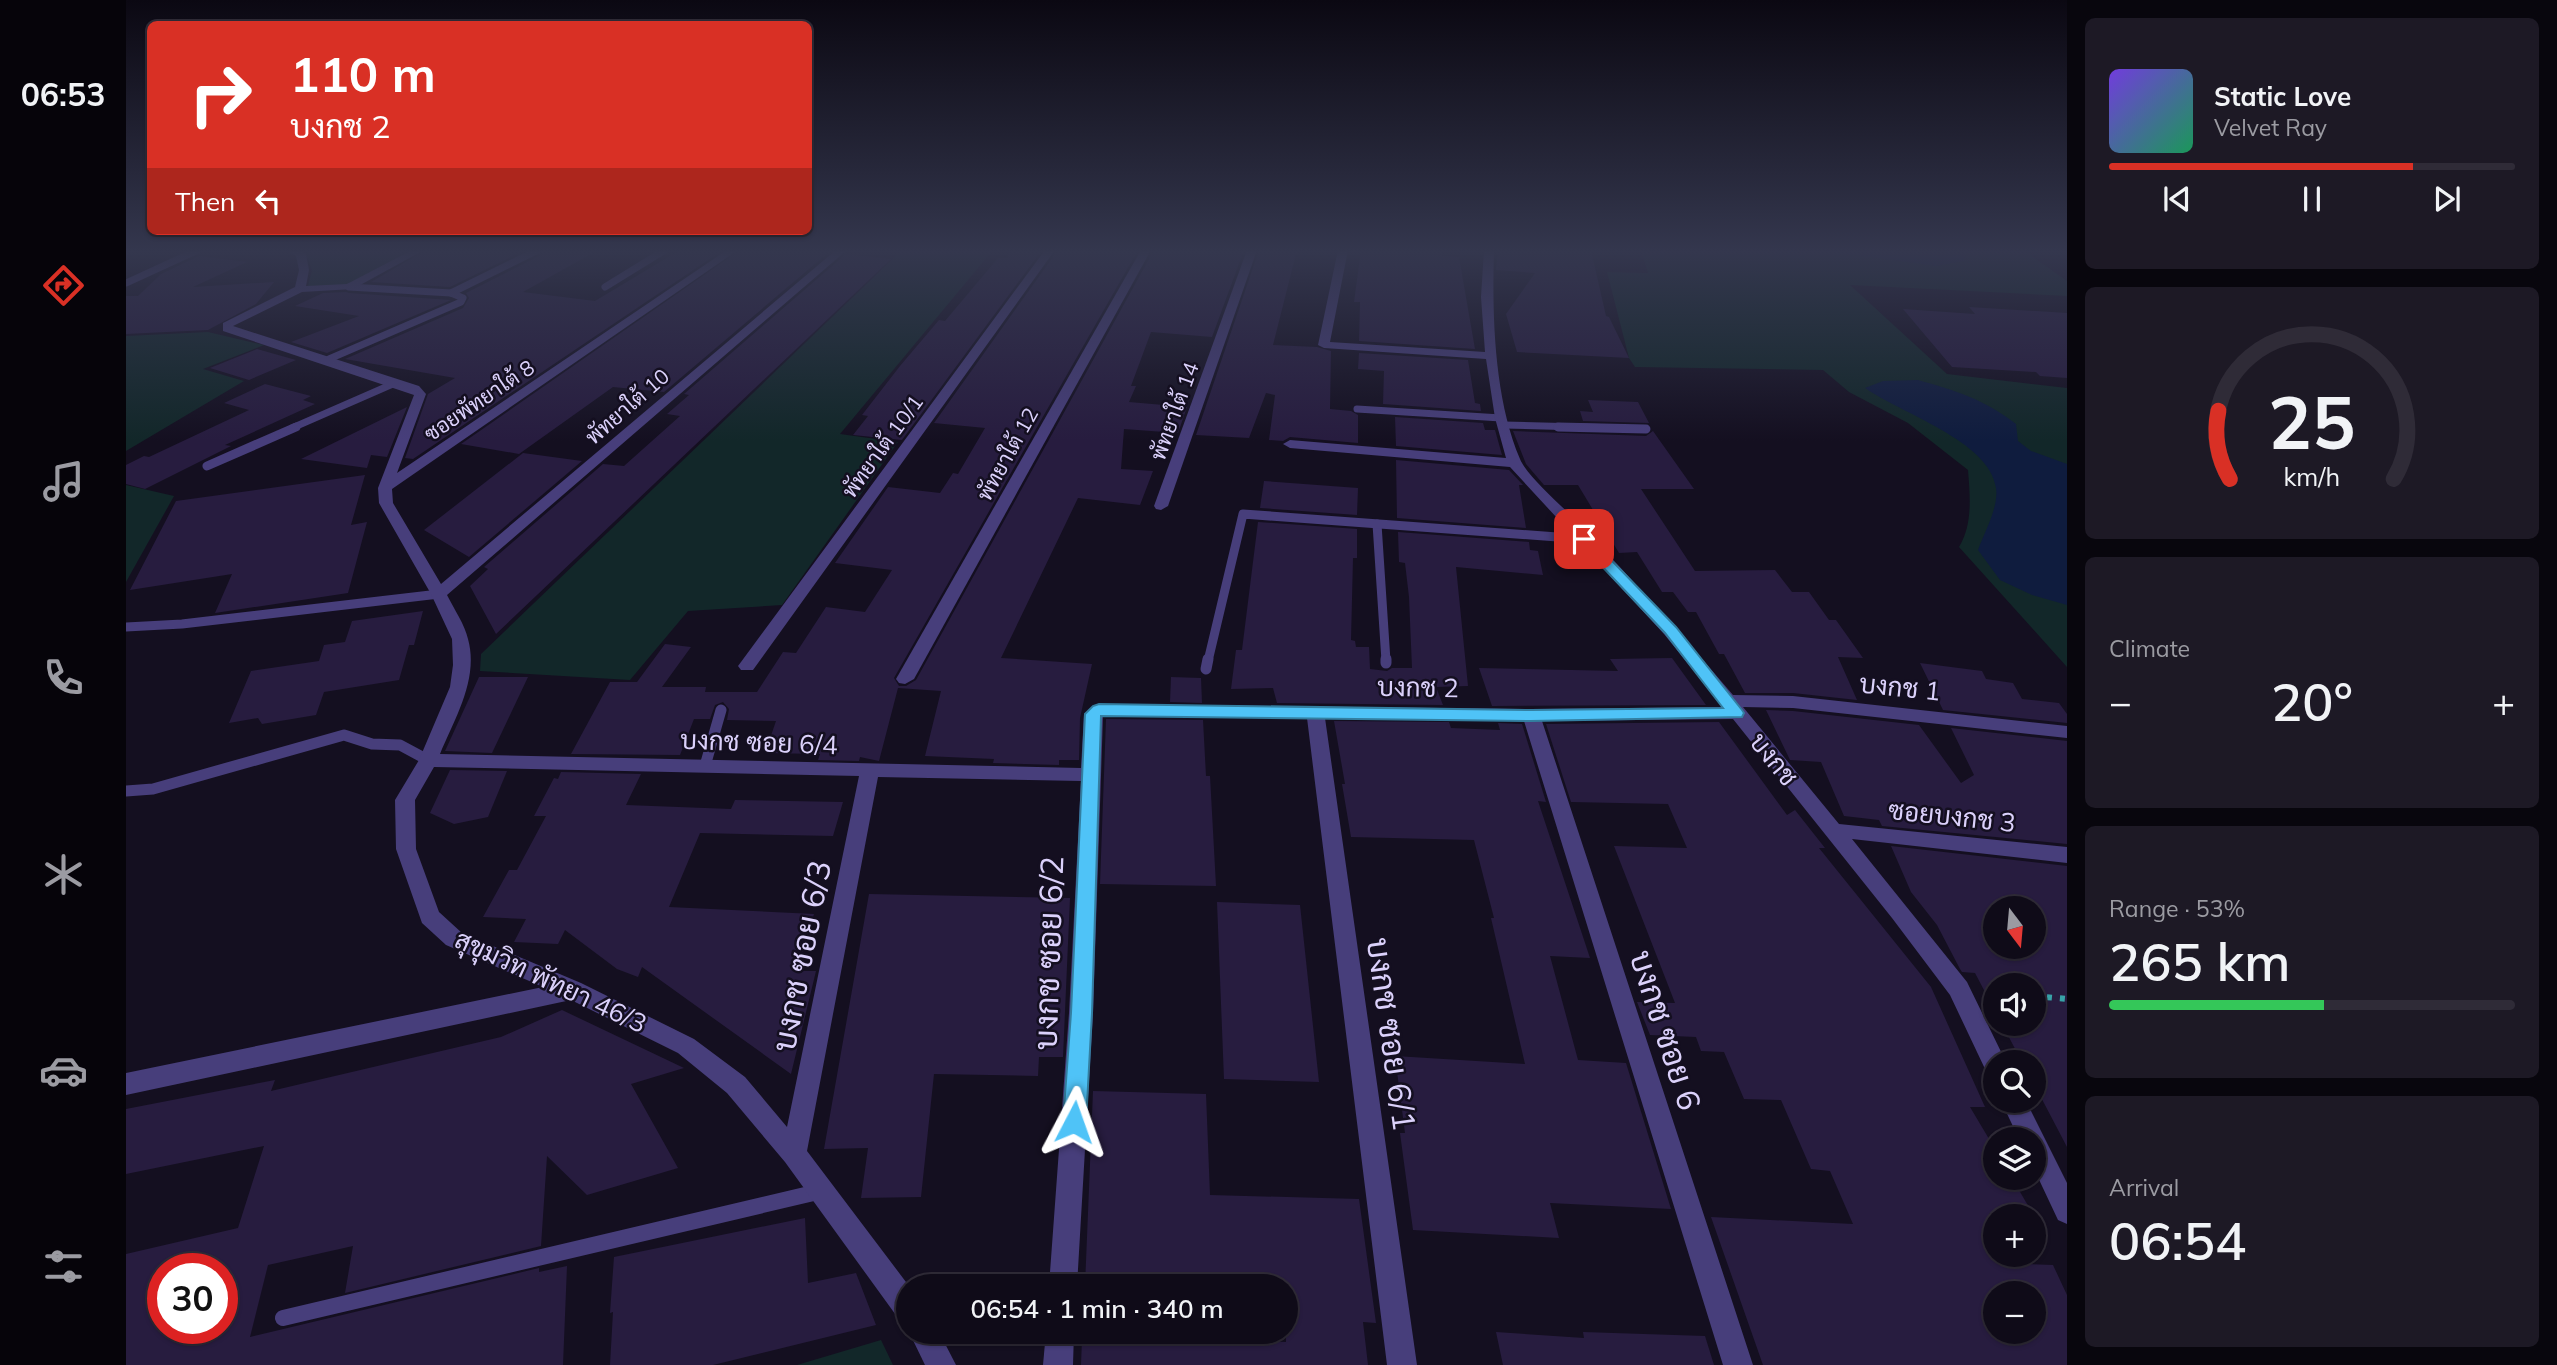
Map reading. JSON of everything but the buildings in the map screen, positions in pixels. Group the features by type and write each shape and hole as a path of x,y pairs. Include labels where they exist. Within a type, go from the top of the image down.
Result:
{"street":[{"path":"249,314 227,325 227,329 329,359 420,394 385,488"},
{"name":"ซอยพัทยาใต้ 8","path":"385,488 640,314"},
{"name":"พัทยาใต้ 10","path":"439,594 767,314"},
{"name":"พัทยาใต้ 10/1","path":"747,666 1004,314"},
{"name":"พัทยาใต้ 12","path":"905,679 1110,314"},
{"name":"พัทยาใต้ 14","path":"1161,506 1229,314"},
{"path":"1330,314 1324,345 1491,356"},
{"name":"บงกช","path":"1487,314 1491,356 1502,421 1514,463 1670,630 1832,830 1959,989 1988,1050"},
{"path":"1290,444 1514,463"},
{"name":"สุขุมวิท พัทยา 46/3","path":"385,488 386,503 439,594 460,639 459,687 428,760 405,800 406,849 430,918 454,939 573,990 686,1046 736,1085 794,1154 896,1292"},
{"name":"บงกช 1","path":"1731,707 1793,702 2067,733"},
{"name":"บงกช 2","path":"1099,709 1531,715 1731,707"},
{"name":"บงกช ซอย 6/2","path":"1064,1274 1081,1013 1089,775 1093,714 1099,709"},
{"name":"บงกช ซอย 6/1","path":"1315,712 1402,1365"},
{"name":"บงกช ซอย 6","path":"1531,715 1738,1365"},
{"name":"บงกช ซอย 6/4","path":"428,760 1089,775"},
{"name":"บงกช ซอย 6/3","path":"794,1154 870,771"},
{"name":"ซอยบงกช 3","path":"1832,830 2067,855"},
{"path":"126,1084 573,990"},
{"path":"2046,1168 2067,1211"},
{"path":"930,1344 941,1365"},
{"path":"1058,1365 1059,1344"}],"lane":[{"path":"329,359 434,314"},
{"path":"207,466 395,383"},
{"path":"1357,409 1646,429"},
{"path":"1206,669 1243,514 1584,539"},
{"path":"1377,524 1386,663"},
{"path":"126,626 194,623 439,594"},
{"path":"705,766 721,710"},
{"path":"126,791 153,789 344,735 372,744 400,745 428,760"},
{"path":"283,1318 822,1191"}],"path":[{"path":"2046,997 2067,999"}],"green space":[{"path":"836,314 940,314 840,434 898,442 782,605 688,611 630,680 480,671 481,654"},
{"path":"1618,314 1881,314 1947,374 2067,388 2067,667 1959,547 1969,519 1968,470 1908,423 1849,392 1823,370 1635,367 1629,358"},
{"path":"208,332 264,345 203,369 244,381 126,451 126,336"},
{"path":"126,485 174,496 126,582"},
{"path":"881,1340 893,1365 797,1365"}],"water":[{"path":"1918,380 1957,392 1993,408 2016,424 2018,441 2031,451 2067,464 2067,605 2032,595 2000,580 1978,550 1993,511 1996,488 1990,471 1978,456 1961,442 1865,388 1883,381"}],"route":[{"path":"1074,1122 1093,714 1099,709 1531,715 1736,713 1670,630 1584,539"}]}
